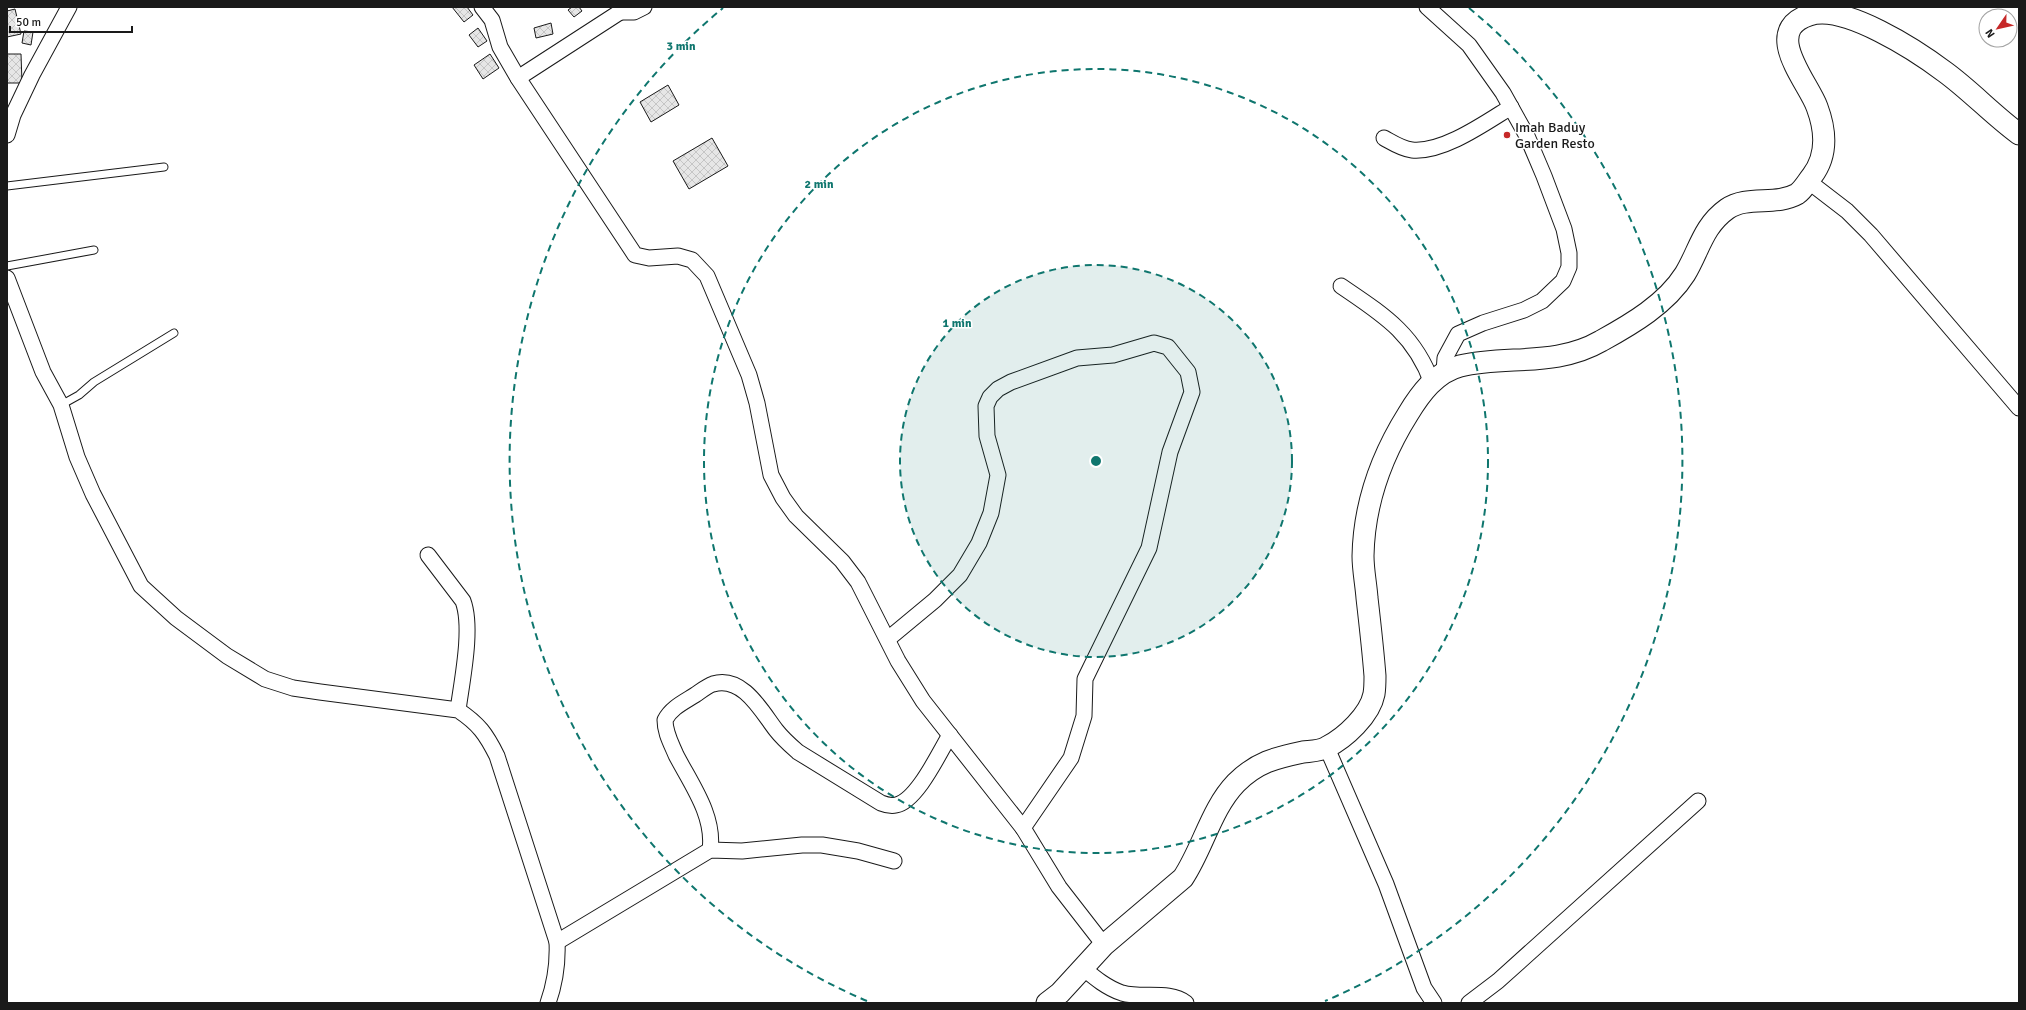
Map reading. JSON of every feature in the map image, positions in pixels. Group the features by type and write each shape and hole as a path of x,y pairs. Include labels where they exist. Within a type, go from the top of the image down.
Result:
{"street":[{"path":"7,135 13,115 32,75 69,7"},
{"path":"482,7 492,20 500,47 518,78 634,255 649,258 678,256 692,260 707,276 749,375 757,403 771,476 783,498 796,516 842,561 858,582 898,661 923,701 1023,828 1059,887 1104,945"},
{"path":"518,78 621,9 634,12 644,7"},
{"path":"1427,7 1469,45 1511,107 1532,149 1564,229 1569,254 1569,267 1563,281 1542,301 1524,310 1483,323 1458,334 1445,358 1438,377"},
{"path":"1047,1003 1060,993 1104,945 1183,878 1193,864 1220,805 1235,784 1248,772 1259,764 1271,759 1327,748 1355,727 1370,705 1374,695 1375,676 1363,557 1367,512 1372,490 1397,431 1415,402 1438,377 1457,367 1481,363 1521,361 1569,354 1598,344 1664,300 1685,273 1707,228 1730,207 1740,203 1766,201 1794,195 1799,192 1818,168 1824,156 1823,129 1817,105 1792,61 1789,47 1789,33 1792,28 1810,14 1841,14 1860,22 1910,50 1945,72 2019,134"},
{"path":"1384,138 1400,147 1412,150 1427,149 1458,138 1511,107"},
{"path":"1808,181 1847,211 1871,235 2019,408"},
{"path":"7,278 43,372 61,405 77,457 92,494 141,586 176,618 227,656 265,680 293,688 458,710 475,721 487,735 497,756 557,942 555,976 548,1003"},
{"path":"1340,286 1393,323 1438,377"},
{"path":"888,639 935,600 960,576 982,535 991,513 998,476 987,436 986,406 990,397 998,389 1011,382 1077,358 1113,355 1154,343 1168,347 1188,372 1192,392 1170,452 1149,548 1085,679 1084,716 1071,758 1023,828"},
{"path":"428,555 463,601 466,609 466,640 458,710"},
{"path":"710,850 712,840 708,818 668,738 665,720 672,710 709,686 722,683 735,686 756,702 787,743 798,752 881,803 890,806 903,802 917,789 950,735"},
{"path":"1327,748 1386,884 1424,988 1434,1003"},
{"path":"1469,1003 1498,981 1698,801"},
{"path":"557,942 710,850 749,850 802,845 822,846 858,851 894,861"},
{"path":"1083,968 1107,986 1122,993 1136,996 1172,996 1186,1003"}],"lane":[{"path":"7,186 164,167"},
{"path":"7,266 94,250"},
{"path":"61,405 79,396 94,382 174,333"}],"building":[{"path":"452,7 467,7 473,15 464,22"},
{"path":"572,7 579,7 582,11 574,17 568,10"},
{"path":"15,9 21,34 7,37 7,11"},
{"path":"551,23 553,34 536,38 534,28"},
{"path":"478,28 487,41 478,47 469,35"},
{"path":"24,31 33,32 31,45 22,43"},
{"path":"7,54 21,54 22,83 7,83"},
{"path":"490,54 499,68 483,79 474,65"},
{"path":"668,85 679,105 651,122 640,102"},
{"path":"712,138 728,166 689,189 673,161"}],"place":[{"name":"Imah Baduy Garden Resto","path":"1507,135"}]}
